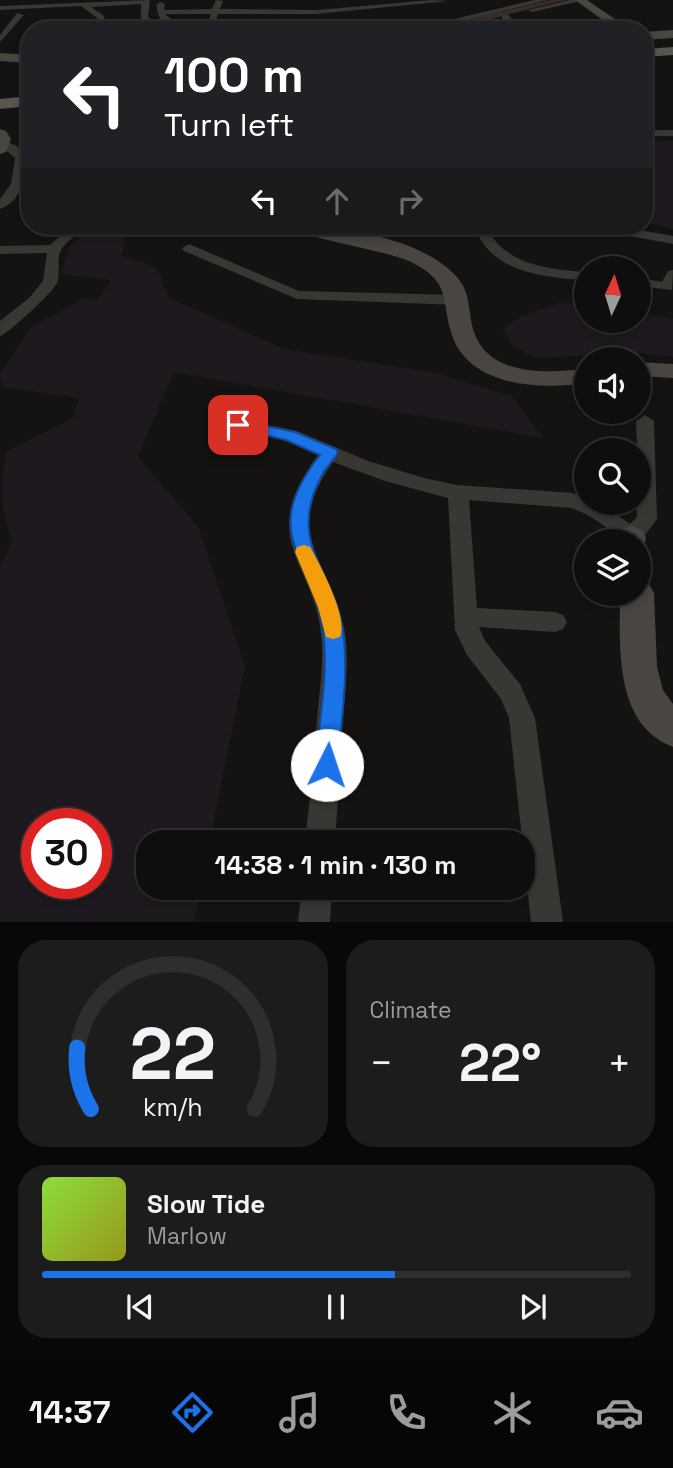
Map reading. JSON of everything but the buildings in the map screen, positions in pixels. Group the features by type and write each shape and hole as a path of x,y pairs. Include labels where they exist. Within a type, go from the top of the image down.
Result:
{"main road":[{"path":"0,104 21,102"}],"street":[{"path":"162,0 160,12 166,21"},
{"path":"212,21 220,0"},
{"path":"312,0 315,14"},
{"path":"160,12 315,14 444,0 470,21"},
{"path":"461,21 544,0"},
{"path":"487,21 581,0 612,21"},
{"path":"0,8 146,1 144,18 148,21"},
{"path":"84,3 102,21"},
{"path":"0,40 20,15"},
{"path":"505,17 510,21"},
{"path":"653,35 673,34"},
{"path":"0,57 21,58"},
{"path":"653,133 673,133"},
{"path":"0,205 9,199 17,188 21,158 13,148 1,141"},
{"path":"0,250 54,248 69,235"},
{"path":"335,235 410,255 431,265 445,276 456,289 466,342 488,363 528,378 551,380 574,377"},
{"path":"483,235 507,257 531,269 574,274"},
{"path":"643,235 669,240 673,256"},
{"path":"0,331 8,321 34,301 50,282 54,248"},
{"path":"189,248 297,295 459,300"},
{"path":"651,282 671,283"},
{"path":"651,369 673,370"},
{"path":"639,529 647,519 645,424"},
{"path":"238,425 290,435 400,480 458,492 585,502 618,522 623,529"},
{"path":"321,830 335,663 333,631 328,607 301,546 299,522 303,500 313,475 330,453"},
{"path":"458,492 467,630 476,648 511,692 522,718 547,922"},
{"path":"637,606 640,676 644,695 658,717 673,730"},
{"path":"467,617 555,622"},
{"path":"314,922 316,900"}],"shaded area":[{"path":"551,0 568,0 484,21 459,21"},
{"path":"653,141 673,141 673,229 653,224"},
{"path":"82,235 126,235 121,255 156,267 169,298 284,349 435,373 512,396 543,438 174,372 138,457 199,528 245,665 212,830 136,830 136,900 198,900 194,922 0,922 0,568 12,540 3,507 4,464 6,452 73,419 79,398 3,387 0,374 30,328 84,298 98,300 111,280 61,274 70,246"},
{"path":"559,303 574,304 574,333 651,333 651,314 673,319 673,357 651,355 651,347 574,347 574,356 535,358 510,343 503,328 520,317"}],"slow traffic":[{"path":"304,552 328,607 333,631"}],"route":[{"path":"238,425 290,435 330,453 313,475 303,500 299,522 301,546 328,607 333,631 335,663 327,765"}]}
